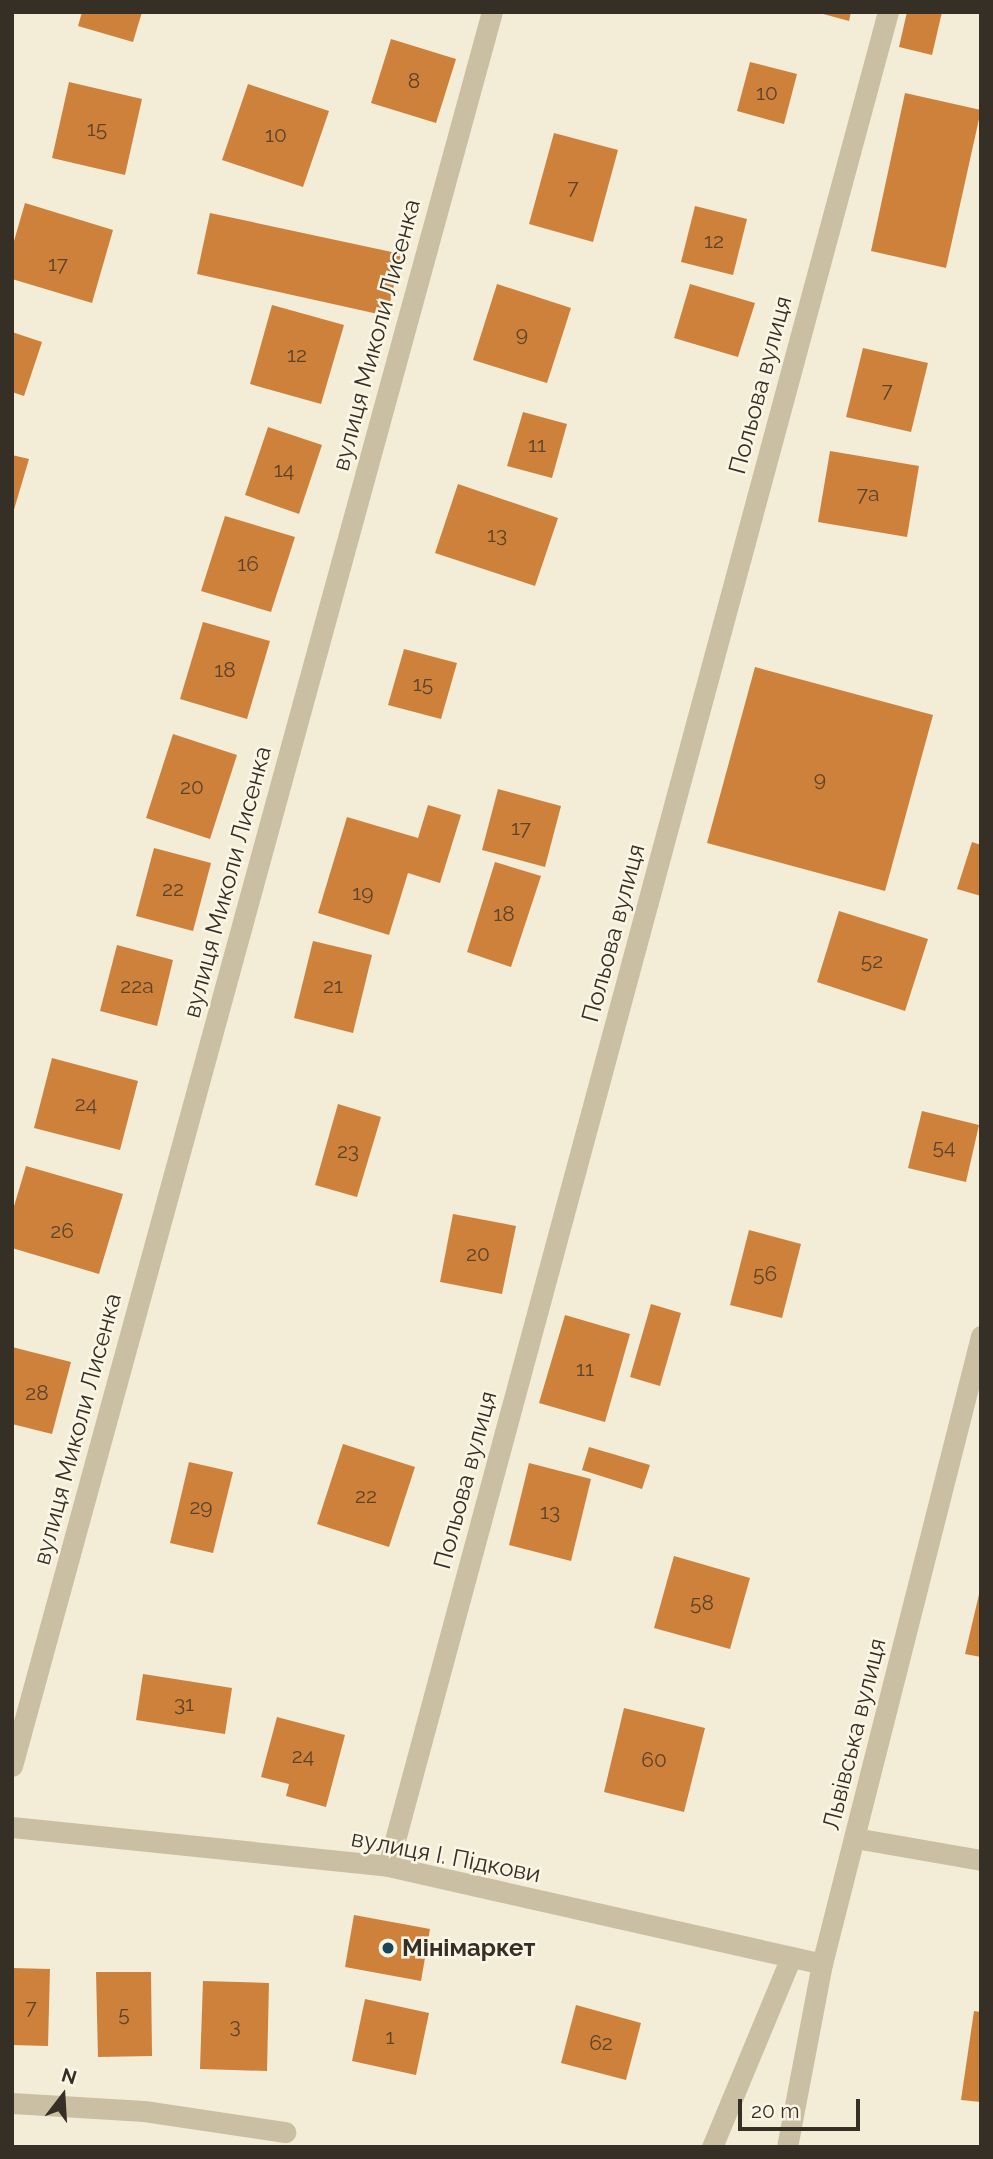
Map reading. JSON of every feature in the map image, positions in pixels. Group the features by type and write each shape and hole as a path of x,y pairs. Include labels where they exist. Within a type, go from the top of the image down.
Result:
{"street":[{"name":"вулиця Миколи Лисенка","path":"12,1766 492,12"},
{"name":"Польова вулиця","path":"388,1866 888,12"},
{"name":"Львівська вулиця","path":"787,2147 822,1964 981,1336"},
{"name":"вулиця І. Підкови","path":"12,1828 388,1866 822,1964"},
{"path":"855,1838 981,1860"},
{"path":"712,2147 791,1957"},
{"path":"12,2103 144,2111 285,2132"}],"building":[{"path":"82,12 142,12 133,42 78,26"},
{"path":"816,12 851,12 849,21"},
{"path":"907,12 942,12 932,55 899,47"},
{"path":"391,39 456,59 436,123 371,103"},
{"path":"750,62 797,74 784,124 737,111"},
{"path":"69,82 142,99 125,175 52,158"},
{"path":"248,84 329,111 303,187 222,160"},
{"path":"905,93 981,110 946,268 871,251"},
{"path":"554,133 618,150 593,242 529,224"},
{"path":"25,203 113,230 92,303 12,279 12,248"},
{"path":"695,206 747,219 733,275 681,262"},
{"path":"210,213 401,254 387,316 197,274"},
{"path":"497,284 571,308 547,383 473,360"},
{"path":"690,284 755,303 738,357 674,338"},
{"path":"272,305 344,325 321,404 250,384"},
{"path":"12,332 42,342 24,396 12,392"},
{"path":"863,348 928,363 911,432 846,417"},
{"path":"523,412 567,424 552,478 507,466"},
{"path":"268,427 322,445 299,514 245,495"},
{"path":"830,451 919,466 907,537 818,522"},
{"path":"12,455 29,459 13,513 12,513"},
{"path":"458,484 558,518 535,586 435,553"},
{"path":"225,516 295,537 271,612 201,591"},
{"path":"203,622 270,641 247,719 180,699"},
{"path":"404,649 457,663 441,719 388,705"},
{"path":"755,667 933,715 885,891 707,843"},
{"path":"173,734 237,755 210,839 146,818"},
{"path":"498,789 561,806 545,867 482,850"},
{"path":"428,805 461,815 440,883 408,873 389,935 318,913 347,817 418,838"},
{"path":"972,842 981,845 981,896 957,889"},
{"path":"154,848 211,863 193,931 136,916"},
{"path":"495,862 541,876 511,967 467,952"},
{"path":"839,911 928,939 905,1011 817,982"},
{"path":"313,941 372,955 353,1033 294,1018"},
{"path":"117,945 173,960 157,1026 100,1011"},
{"path":"52,1058 138,1081 120,1150 34,1128"},
{"path":"338,1104 381,1117 357,1197 315,1185"},
{"path":"922,1111 979,1125 966,1182 908,1168"},
{"path":"26,1166 123,1194 99,1274 12,1248 12,1213"},
{"path":"453,1214 516,1226 502,1294 440,1282"},
{"path":"749,1230 801,1244 782,1318 730,1305"},
{"path":"651,1304 681,1313 660,1386 630,1377"},
{"path":"565,1315 630,1334 605,1422 539,1403"},
{"path":"12,1347 71,1362 52,1434 12,1424"},
{"path":"343,1444 415,1467 389,1547 317,1524"},
{"path":"589,1447 650,1465 642,1489 582,1470"},
{"path":"189,1462 233,1472 213,1553 170,1543"},
{"path":"529,1463 591,1479 571,1561 509,1545"},
{"path":"674,1556 750,1578 730,1649 654,1628"},
{"path":"981,1590 981,1657 965,1654"},
{"path":"143,1674 232,1688 225,1734 136,1720"},
{"path":"624,1708 705,1728 684,1812 604,1792"},
{"path":"277,1717 345,1735 326,1807 286,1796 289,1784 261,1777"},
{"name":"Мінімаркет","path":"354,1915 430,1929 421,1981 345,1967"},
{"path":"12,1968 50,1969 48,2046 12,2045"},
{"path":"96,1972 151,1972 152,2056 98,2057"},
{"path":"203,1981 269,1983 267,2071 200,2069"},
{"path":"365,1999 429,2013 416,2075 352,2061"},
{"path":"576,2005 641,2023 626,2080 561,2063"},
{"path":"974,2011 981,2012 981,2102 961,2100"}],"place":[{"name":"Мінімаркет","path":"388,1948"}]}
